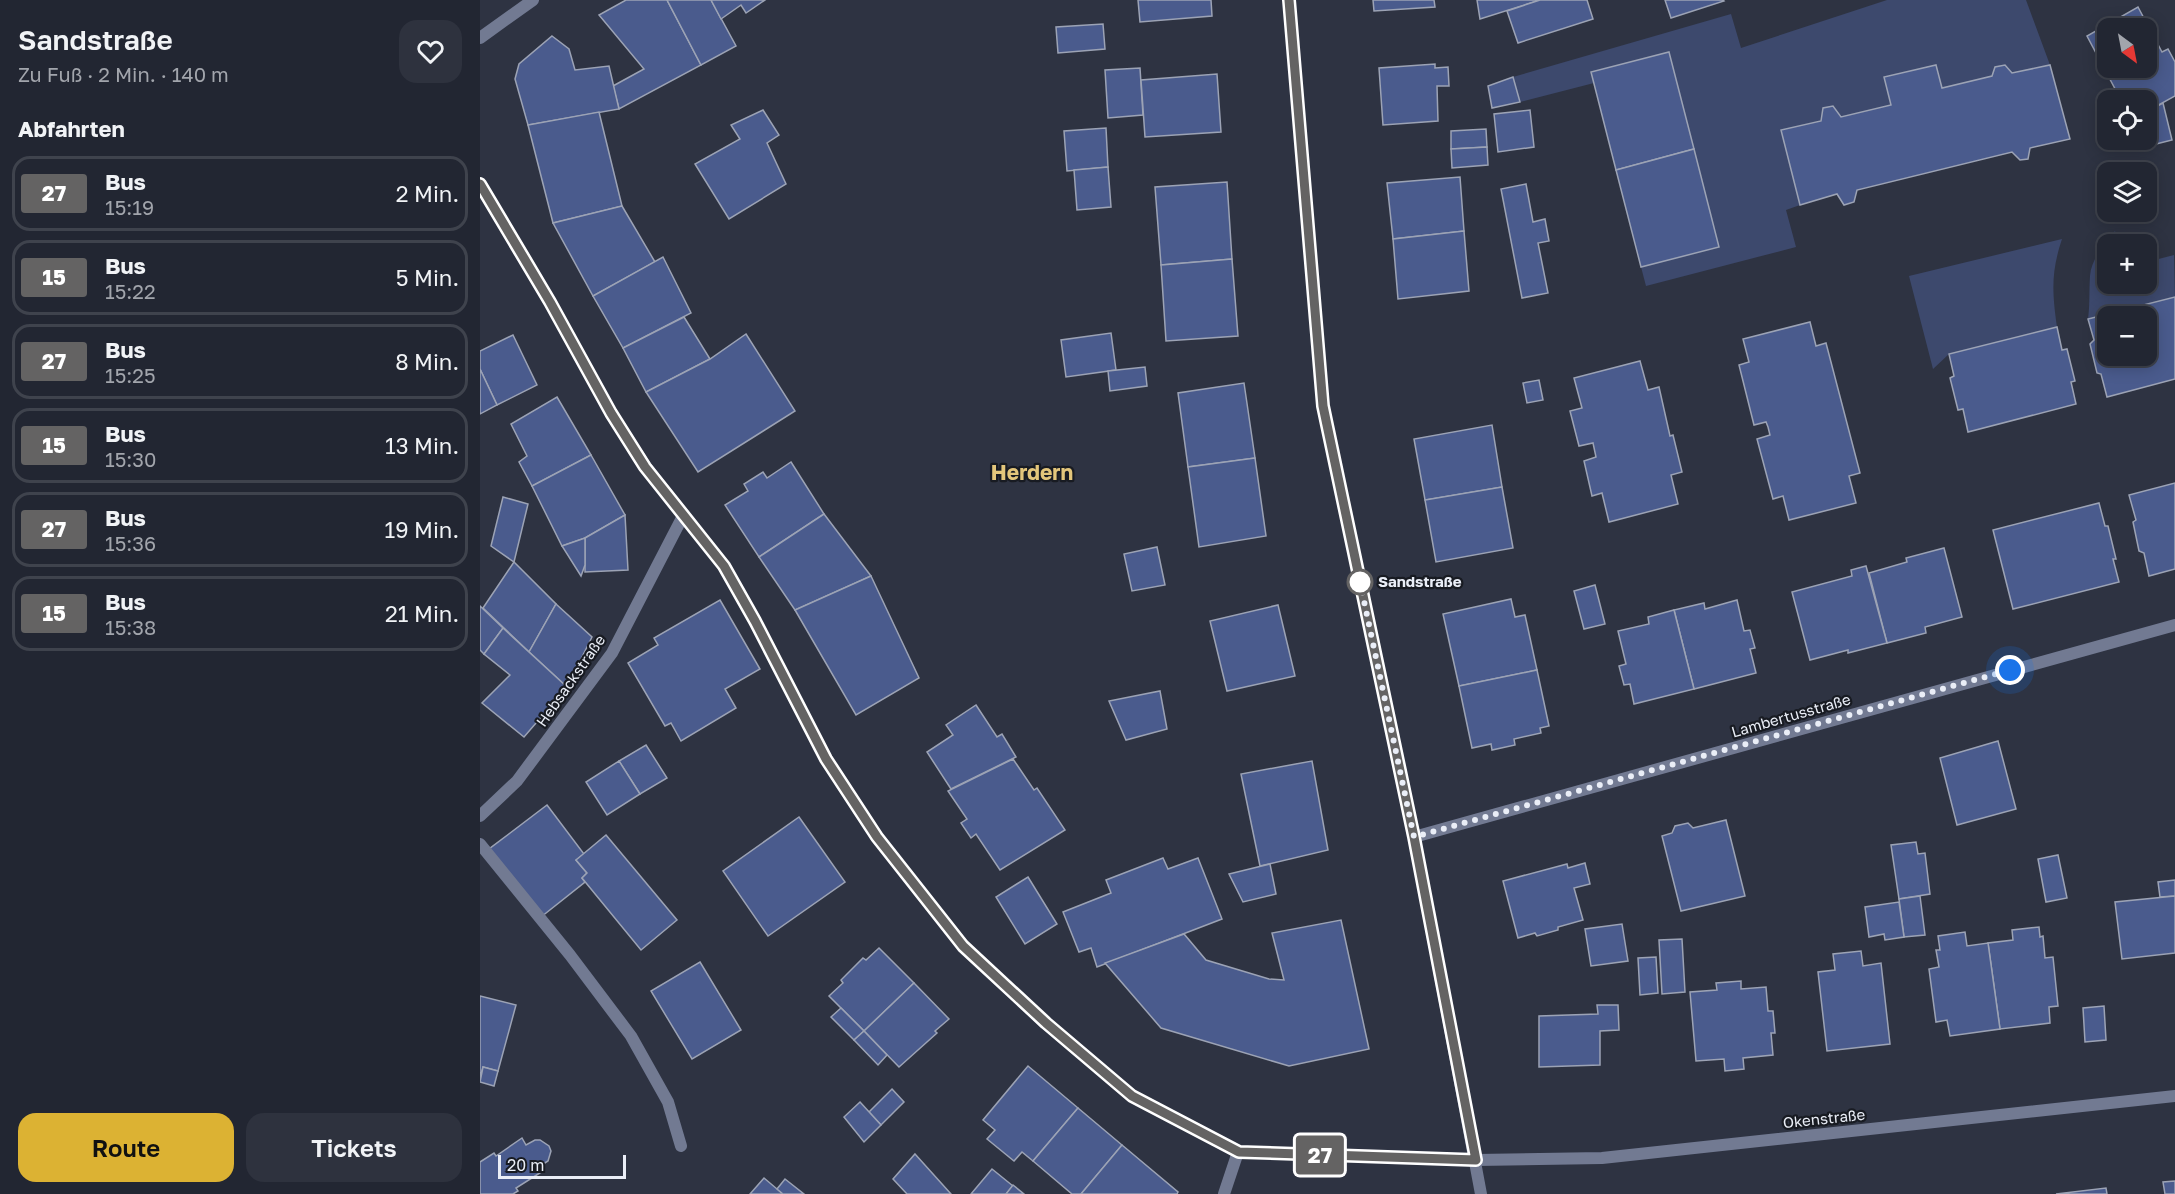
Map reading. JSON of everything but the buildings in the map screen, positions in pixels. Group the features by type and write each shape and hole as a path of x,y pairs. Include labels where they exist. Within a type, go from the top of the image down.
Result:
{"street":[{"path":"480,38 533,0"},
{"path":"1289,0 1323,406 1414,837 1481,1194"},
{"path":"480,184 550,302 611,413 645,467 724,566 826,759 877,837 963,946 1046,1023 1132,1096 1239,1152 1476,1160"},
{"name":"Hebsackstraße","path":"480,816 517,781 612,653 683,516"},
{"name":"Lambertusstraße","path":"1414,837 2175,625"},
{"path":"480,844 570,955 631,1036 668,1101 681,1146"},
{"name":"Okenstraße","path":"1476,1160 1602,1158 2175,1096"},
{"path":"1224,1194 1239,1152"}],"shaded area":[{"path":"1887,0 2026,0 2050,65 2012,73 2005,65 1995,67 1992,76 1942,88 1936,65 1884,77 1891,105 1841,117 1833,106 1823,108 1821,121 1781,130 1800,205 1786,210 1796,247 1646,286 1641,267 1719,247 1669,52 1591,72 1594,83 1520,102 1513,77 1731,14 1741,48"},
{"path":"2062,239 2054,282 2057,327 1949,354 1933,369 1909,276"},
{"path":"2174,255 2175,297 2139,306 2097,306 2097,317 2088,319 2090,276 2097,256 2097,294 2157,294 2157,259"}],"bus line":[{"name":"27","path":"480,184 550,302 611,413 645,467 724,566 826,759 877,837 963,946 1046,1023 1132,1096 1239,1152 1476,1160 1414,837 1323,406 1289,0"}],"place":[{"name":"Sandstraße","path":"1360,582"}],"district":[{"name":"Herdern","path":"1032,473"}],"route":[{"path":"1360,582 1414,837 2010,670"}]}
